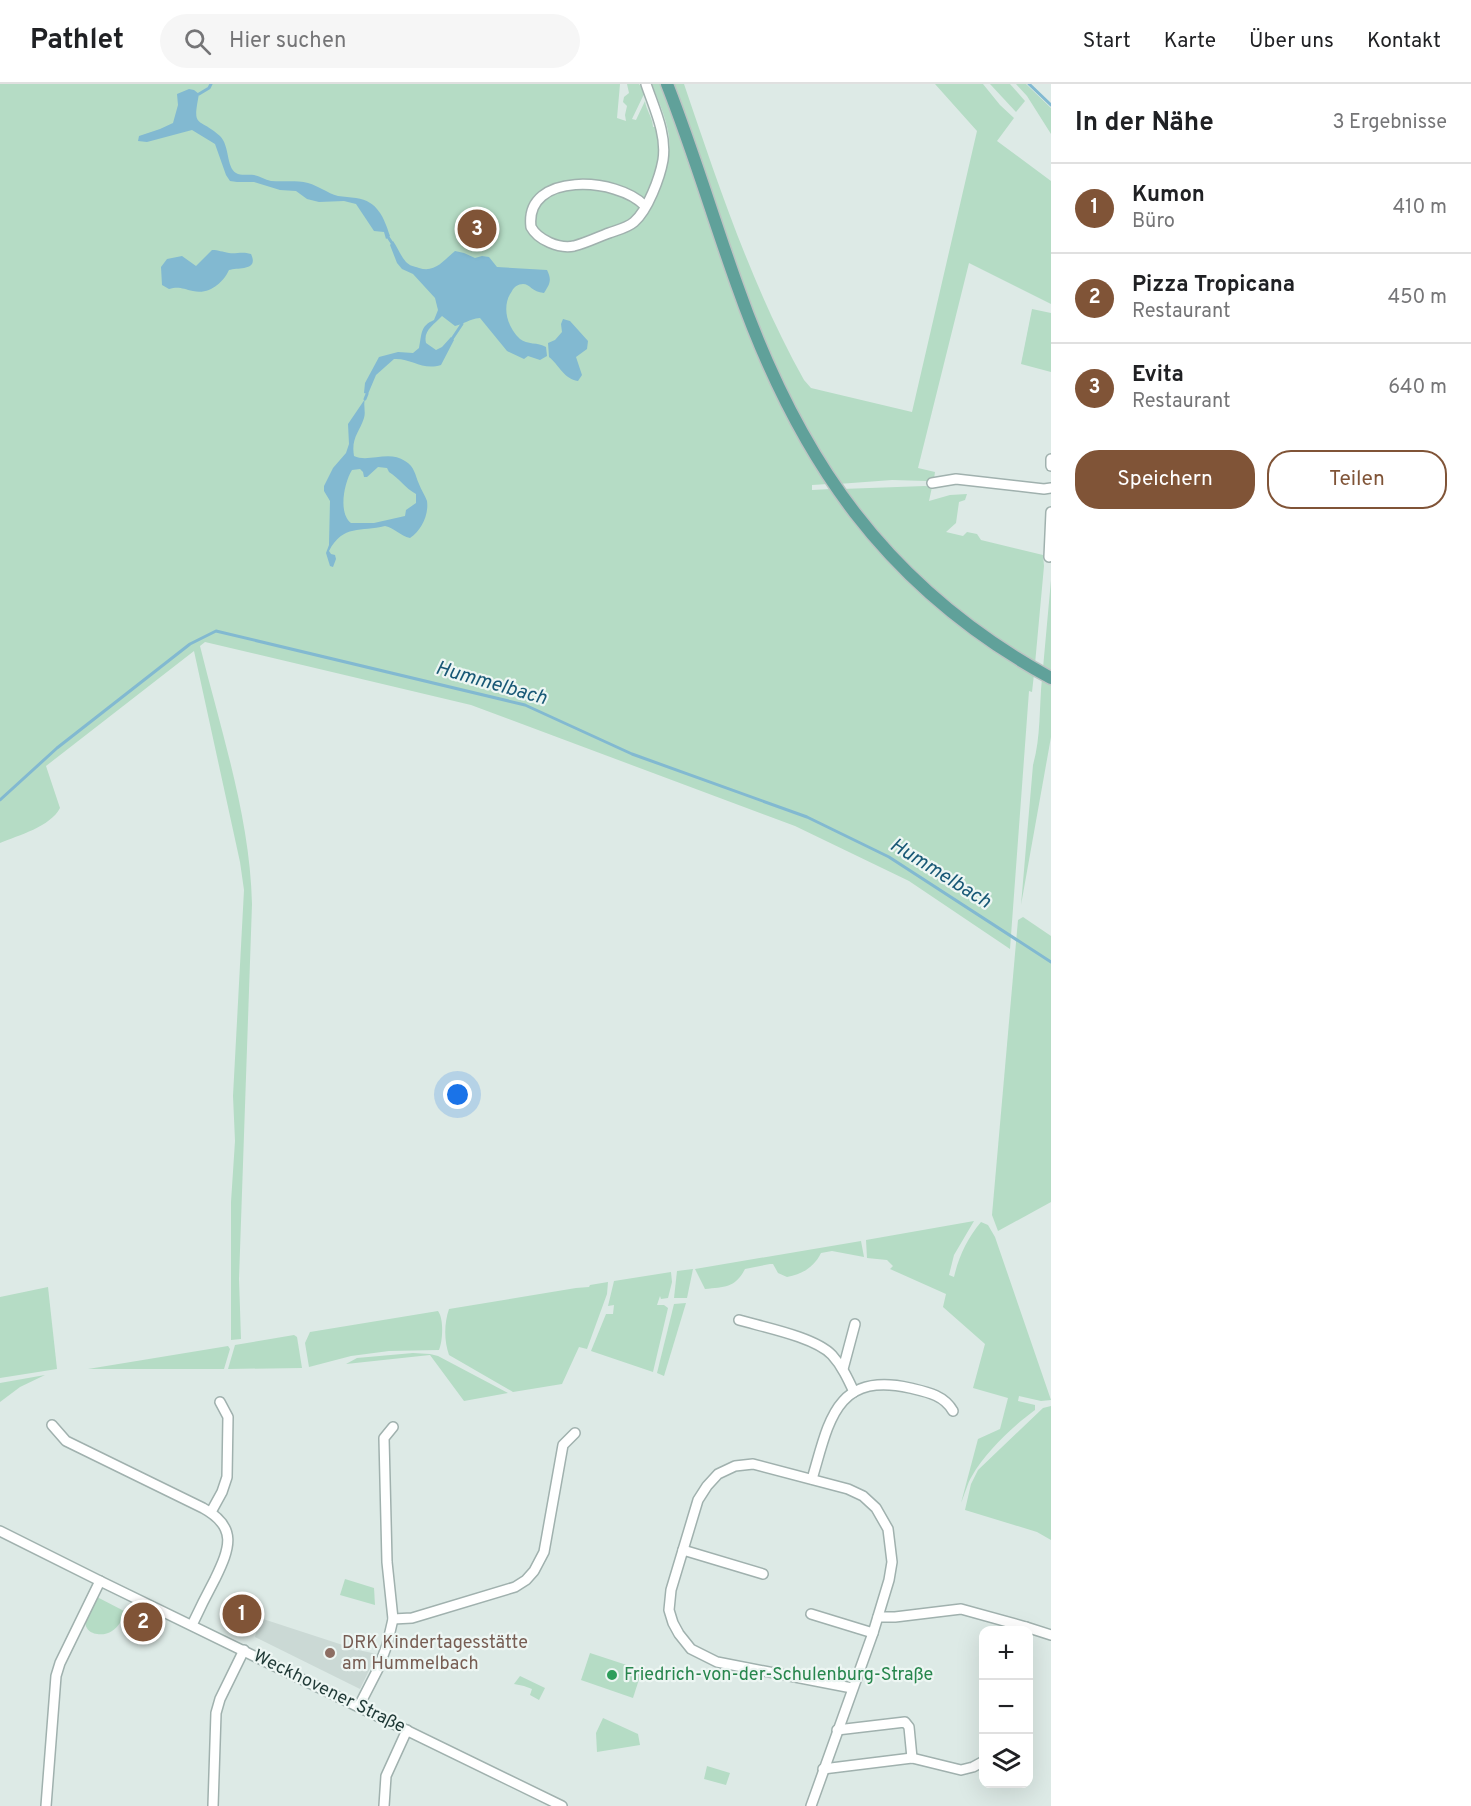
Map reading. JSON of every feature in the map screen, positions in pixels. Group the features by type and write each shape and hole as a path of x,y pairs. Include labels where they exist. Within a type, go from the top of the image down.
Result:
{"main road":[{"path":"667,84 762,352 779,391 819,464 870,534 925,590 985,638 1051,678"}],"street":[{"path":"645,206 635,197 611,187 585,184 562,187 546,193 537,200 531,209 531,227 534,233 545,240 565,246 575,246 630,225 639,216 645,206 657,181 664,148 659,122 646,84"},
{"path":"1051,459 1051,466"},
{"path":"932,483 956,479 1051,488"},
{"path":"1048,556 1051,512"},
{"path":"739,1320 819,1346 832,1355 843,1369 854,1392"},
{"path":"843,1369 855,1324"},
{"path":"812,1479 830,1421 837,1408 854,1392 871,1385 896,1385 940,1397 948,1402 953,1411"},
{"path":"211,1512 227,1477 228,1418 220,1402"},
{"path":"52,1425 66,1441 211,1512 224,1524 228,1535 227,1554 192,1625"},
{"path":"359,1707 378,1669 393,1619 387,1562 384,1438 393,1427"},
{"path":"393,1619 412,1618 508,1590 531,1575 541,1559 547,1540 563,1444 575,1433"},
{"path":"811,1806 873,1633 889,1580 892,1562 890,1540 885,1522 876,1508 863,1496 848,1489 753,1464 740,1464 726,1470 712,1480 702,1493 692,1517 671,1590 669,1610 675,1628 691,1649 707,1658 729,1665 852,1689"},
{"name":"Weckhovener Straße","path":"0,1531 562,1806"},
{"path":"683,1550 763,1574"},
{"path":"46,1806 56,1676 99,1581"},
{"path":"878,1617 961,1609 1016,1626"},
{"path":"811,1614 873,1633"},
{"path":"1033,1631 1051,1635"},
{"path":"213,1806 216,1713 220,1699 244,1650"},
{"path":"837,1730 904,1721 909,1727 912,1758"},
{"path":"384,1806 386,1776 407,1730"},
{"path":"823,1769 912,1758 961,1770 979,1764"}],"shaded area":[{"name":"DRK Kindertagesstätte am Hummelbach","path":"260,1618 377,1654 360,1689 255,1637"}],"green space":[{"path":"0,84 620,84 617,118 626,121 627,106 623,102 624,97 629,93 627,84 639,84 645,92 632,119 636,120 645,101 653,127 657,127 668,157 668,129 652,84 661,84 781,404 828,484 812,485 812,490 831,489 877,547 1034,674 1032,692 1029,691 1010,949 909,881 795,826 471,705 205,642 200,646 240,807 250,871 252,904 239,1279 241,1339 231,1340 231,1202 235,1141 233,1096 244,890 240,862 194,651 46,766 60,808 42,825 0,843"},
{"path":"672,84 684,84 752,272 785,345 804,380 811,388 912,412 977,131 935,84 983,84 1014,118 997,141 1051,181 1051,304 969,263 918,468 935,472 934,479 838,484 783,387 748,302"},
{"path":"990,84 1010,84 1025,101 1016,112"},
{"path":"1016,84 1026,84 1051,108 1051,134 1027,96"},
{"path":"1032,309 1051,313 1051,372 1021,364"},
{"path":"932,487 929,501 950,495 967,494 965,500 959,502 956,523 946,532 963,536 967,532 977,534 981,540 1043,555 1044,566 1035,664 961,614 908,567 842,489"},
{"path":"1051,580 1051,673 1043,668"},
{"path":"1042,678 1051,683 1051,737 1021,905 1033,765 1039,733"},
{"path":"1023,917 1051,936 1051,1202 998,1231 992,1215 1018,920"},
{"path":"974,1221 954,1255 949,1275 954,1277 964,1248 981,1222 988,1225 995,1237 1051,1400 1041,1401 1019,1396 1018,1401 1035,1405 1035,1410 984,1458 970,1479 961,1503 978,1439 1000,1429 1008,1398 973,1388 985,1344 943,1307 946,1294 890,1269 893,1266 887,1260 867,1258 866,1240"},
{"path":"861,1241 864,1257 832,1251 821,1253 807,1269 787,1277 778,1273 773,1264 770,1264 745,1269 737,1280 729,1285 705,1289 695,1269"},
{"path":"693,1269 687,1298 674,1298 677,1271"},
{"path":"671,1272 672,1282 668,1298 661,1299 660,1296 657,1305 664,1305 668,1308 653,1372 591,1351 606,1314 613,1314 614,1305 608,1306 614,1281"},
{"path":"608,1282 607,1294 587,1349 579,1347 562,1384 513,1392 449,1355 445,1332 449,1309"},
{"path":"48,1287 57,1369 0,1378 0,1297"},
{"path":"686,1303 664,1376 657,1373 674,1304"},
{"path":"438,1311 442,1330 439,1350 389,1351 351,1356 309,1367 305,1343 310,1332"},
{"path":"294,1335 297,1337 302,1368 228,1369 235,1345"},
{"path":"228,1346 230,1349 224,1369 88,1369"},
{"path":"413,1353 430,1354 438,1356 508,1393 464,1401 430,1355 346,1364 357,1358"},
{"path":"45,1375 20,1387 0,1402 0,1383"},
{"path":"1051,1406 1051,1540 1037,1532 965,1510 971,1484 978,1470 1043,1408"},
{"path":"345,1579 374,1588 375,1605 340,1595"},
{"path":"97,1597 126,1612 117,1627 108,1633 98,1634 87,1628 87,1616"},
{"name":"Friedrich-von-der-Schulenburg-Straße","path":"590,1653 642,1670 633,1698 581,1680"},
{"path":"520,1676 545,1688 539,1700 530,1695 532,1689 514,1684"},
{"path":"603,1718 638,1734 640,1745 597,1752 596,1733"},
{"path":"707,1766 730,1773 726,1785 704,1779"}],"water":[{"path":"189,89 199,94 197,118 223,140 231,166 236,173 271,181 308,183 338,196 364,200 379,211 390,236 386,239 384,232 374,231 356,204 344,201 319,202 307,199 296,191 280,190 254,182 230,181 215,144 192,130 147,142 138,141 139,136 173,123 178,105 177,94"},
{"path":"393,241 407,263 425,269 438,265 455,251 475,258 489,257 497,267 547,270 550,282 544,293 525,284 518,285 509,297 506,310 515,334 523,341 546,347 547,356 540,360 528,356 524,359 507,351 480,318 455,326 442,316 430,328 425,338 426,343 436,350 451,337 454,340 441,365 428,366 394,359 376,375 368,394 364,393 365,383 379,357 398,352 413,353 419,348 424,328 434,320 438,310 435,298 413,274 402,269 397,263 390,245"},
{"path":"212,250 251,254 252,263 247,267 229,270 223,279 210,290 199,292 178,288 169,289 162,285 161,267 167,259 182,256 196,266"},
{"path":"563,319 570,321 588,341 587,349 576,357 582,375 578,381 565,375 549,357 548,343 555,340 562,332"},
{"path":"365,399 365,416 355,440 354,456 366,458 386,456 399,458 408,463 427,501 427,512 421,527 410,538 385,526 353,531 340,537 329,551 335,555 336,559 333,567 330,566 326,553 329,545 330,501 324,491 324,486 333,468 346,453 349,444 348,424","holes":["378,467 387,468 416,494 416,503 406,510 405,516 374,523 351,523 343,505 347,482 352,470 360,469 364,477 367,477"]}],"waterway":[{"path":"199,94 211,84"},
{"path":"1029,84 1051,105"},
{"path":"388,237 392,243"},
{"path":"452,339 462,324"},
{"path":"365,399 367,394"},
{"name":"Hummelbach","path":"0,800 57,748 190,644 216,631 525,705 632,754 807,817 889,857 1051,962"}],"place":[{"name":"Evita","path":"477,229"},
{"name":"Kumon","path":"242,1614"},
{"name":"Pizza Tropicana","path":"143,1622"},
{"name":"DRK Kindertagesstätte am Hummelbach","path":"330,1653"},
{"name":"Friedrich-von-der-Schulenburg-Straße","path":"612,1675"}]}
